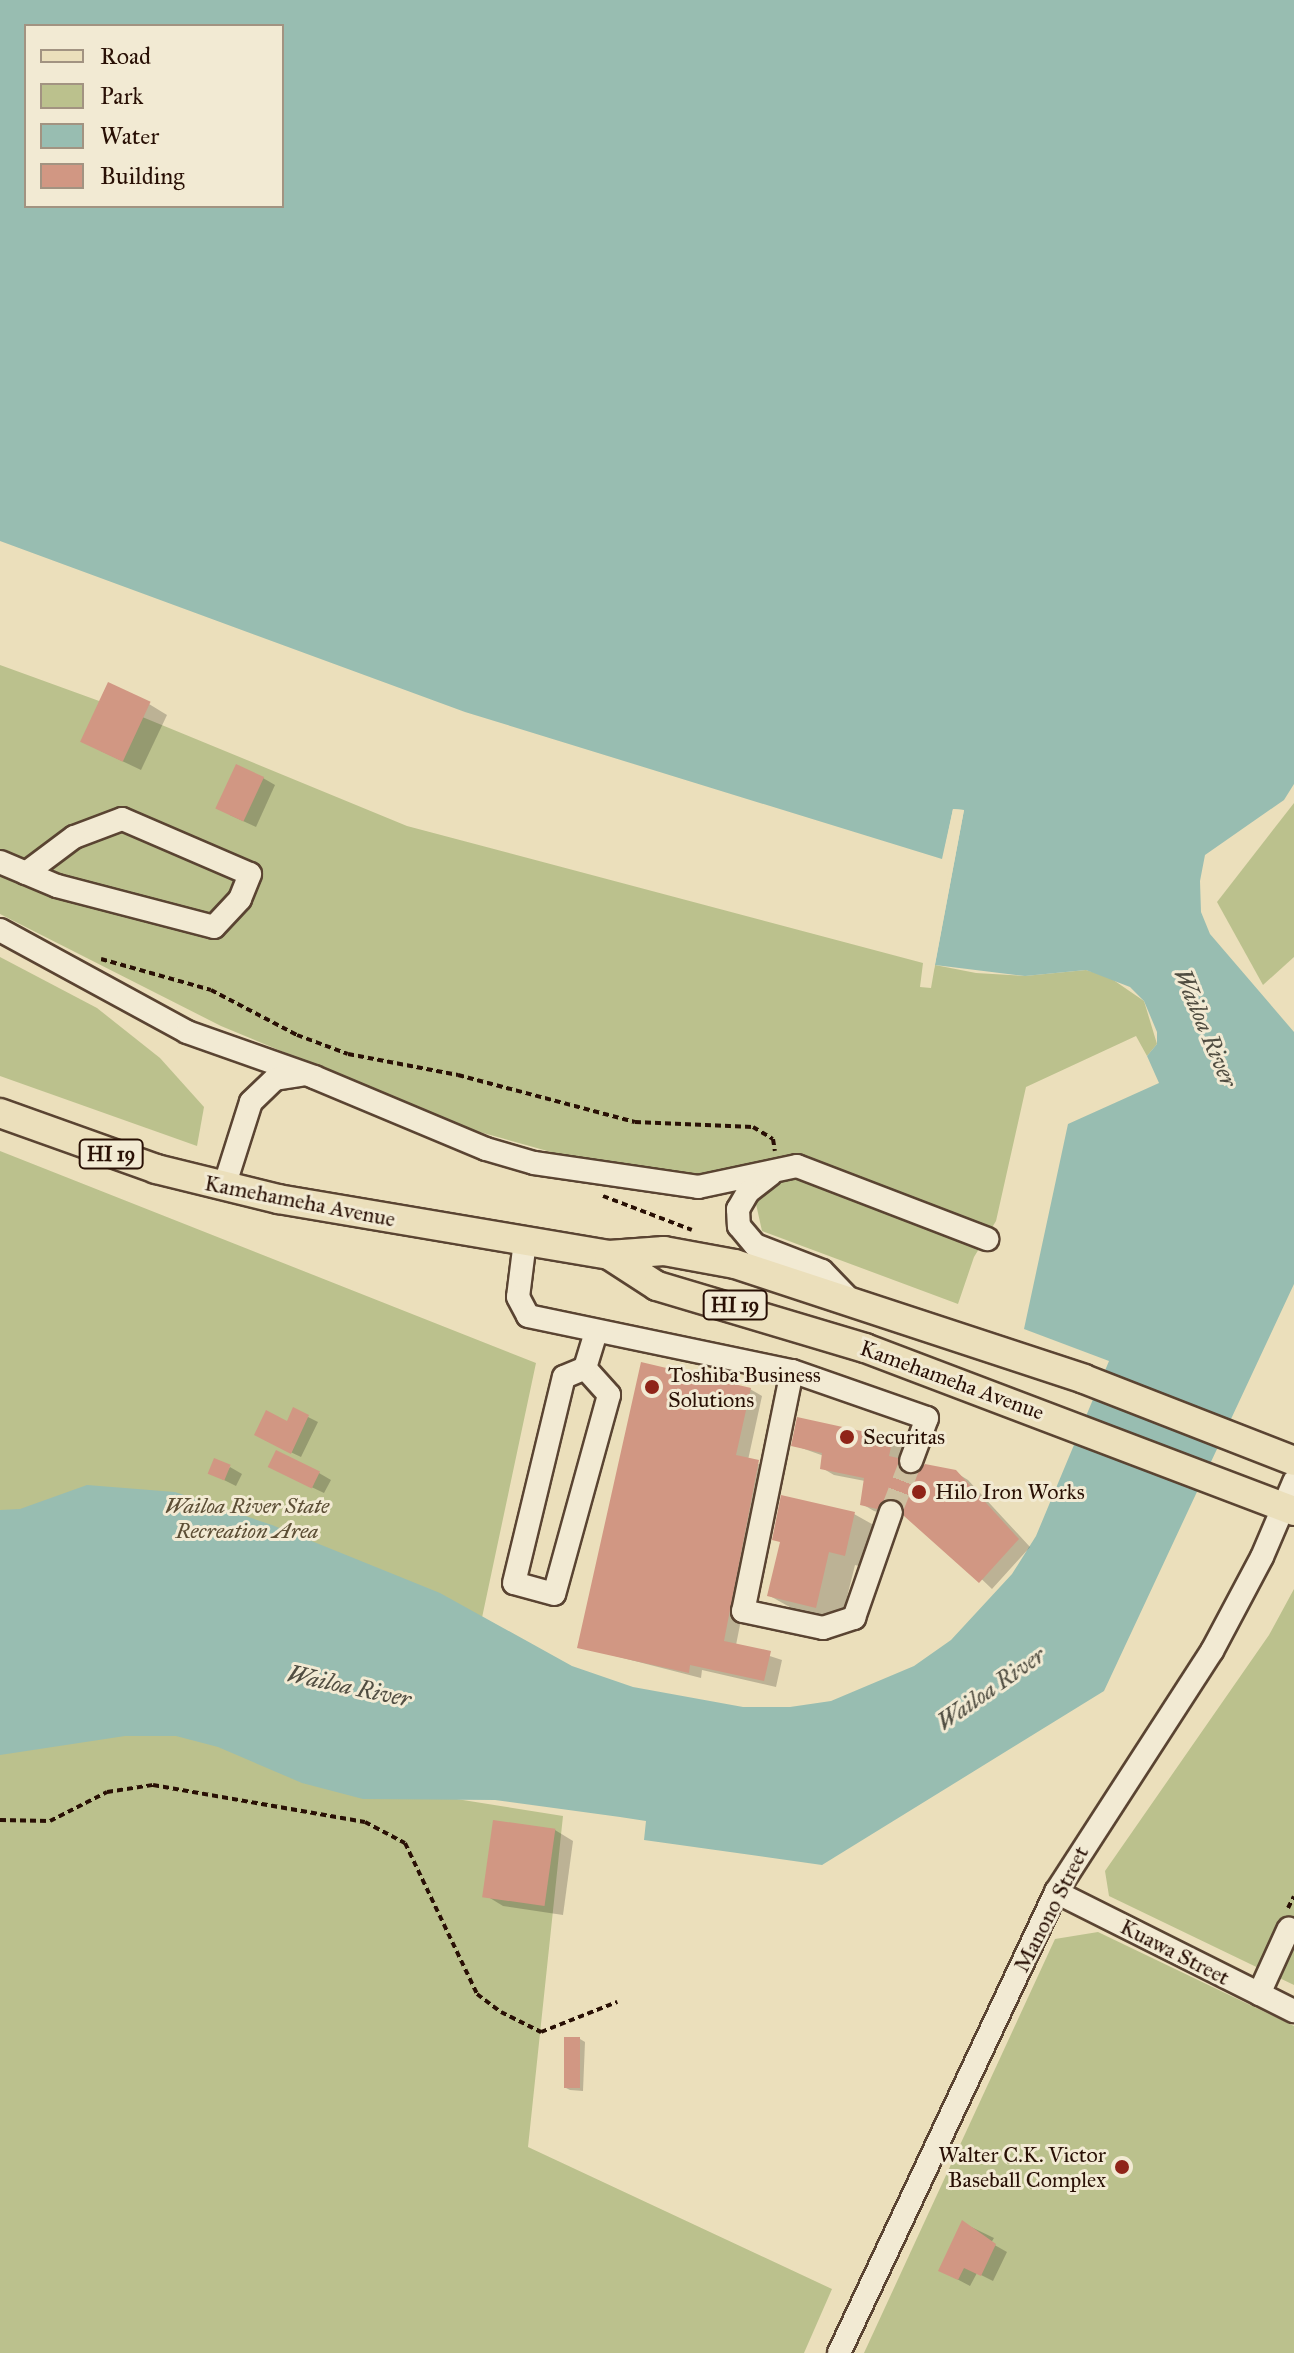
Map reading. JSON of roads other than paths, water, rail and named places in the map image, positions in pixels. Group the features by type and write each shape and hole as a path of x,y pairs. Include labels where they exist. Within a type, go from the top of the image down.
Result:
{"main road":[{"name":"Kamehameha Avenue","path":"0,1113 97,1150 224,1187 609,1255 664,1251 702,1256 1084,1379 1294,1461"},
{"name":"Kamehameha Avenue","path":"609,1255 657,1286 839,1339 1228,1485 1291,1500"}],"street":[{"path":"0,862 26,873 214,927 240,899 250,874 122,819 74,837 26,873"},
{"path":"0,930 187,1032 314,1077 486,1149 534,1163 698,1187 797,1166 987,1239"},
{"path":"224,1187 242,1117 256,1095 282,1077 314,1077"},
{"path":"779,1168 748,1192 738,1209 739,1226 755,1245 822,1271 852,1302"},
{"path":"525,1241 520,1307 537,1320 792,1371 927,1418 911,1461"},
{"path":"585,1368 609,1395 554,1594 514,1583 564,1377 585,1368 596,1332"},
{"path":"792,1371 743,1611 823,1628 854,1618 891,1512"},
{"name":"Manono Street","path":"839,2353 1056,1892 1212,1651 1291,1500"},
{"name":"Kuawa Street","path":"1056,1892 1294,2011"},
{"path":"1259,1994 1289,1928"}],"water":[{"name":"Wailoa River","path":"0,0 1294,0 1294,784 1284,800 1205,855 1200,881 1201,912 1210,934 1294,1032 1294,1284 1104,1691 822,1865 644,1840 646,1821 620,1817 495,1800 363,1799 302,1783 218,1747 176,1736 125,1736 0,1755 0,1510 20,1509 87,1485 175,1492 272,1525 440,1593 572,1666 633,1687 743,1707 790,1707 831,1701 914,1666 951,1640 1012,1574 1036,1536 1109,1361 1024,1329 1068,1124 1159,1083 1147,1056 1157,1044 1157,1032 1144,1001 1130,987 1086,970 1025,976 935,965 964,810 953,809 942,859 465,712 0,541"}],"tunnel":[{"path":"891,1512 911,1461"}],"place":[{"name":"Toshiba Business Solutions","path":"652,1387"},
{"name":"Securitas","path":"847,1437"},
{"name":"Hilo Iron Works","path":"919,1492"},
{"name":"Walter C.K. Victor Baseball Complex","path":"1122,2167"}],"park label":[{"name":"Wailoa River State Recreation Area","path":"247,1518"}]}
